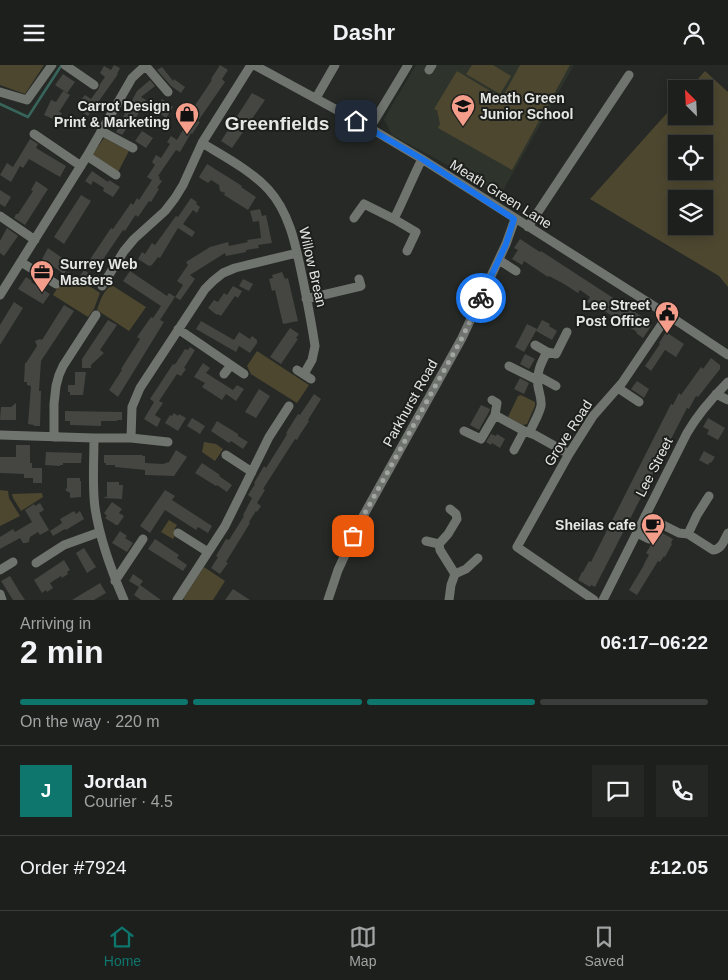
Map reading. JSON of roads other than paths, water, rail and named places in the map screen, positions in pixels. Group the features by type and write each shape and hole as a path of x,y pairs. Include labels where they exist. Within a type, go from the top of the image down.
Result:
{"street":[{"path":"0,92 27,100 52,65"},
{"path":"65,65 94,85"},
{"path":"0,295 88,156 132,78 146,65 168,93"},
{"path":"102,286 113,277 124,251 134,239 165,211 175,198 202,143 253,65"},
{"name":"Meath Green Lane","path":"253,65 370,128 422,159 728,355"},
{"path":"316,98 335,65"},
{"path":"370,128 408,65"},
{"path":"528,227 629,75"},
{"path":"101,131 133,147"},
{"path":"34,134 81,166"},
{"name":"Willow Brean","path":"202,143 246,170 260,181 280,205 288,221 297,253 315,346 312,360 304,374"},
{"path":"88,156 116,175"},
{"path":"394,219 422,159"},
{"path":"354,218 364,204 416,232 407,251"},
{"path":"0,216 35,240"},
{"name":"Parkhurst Road","path":"328,600 338,570 361,520 462,338 506,244 514,219"},
{"path":"131,439 132,407 140,388 205,289 222,273 297,253"},
{"path":"499,260 516,271"},
{"path":"21,262 56,284"},
{"path":"306,299 361,286"},
{"path":"54,437 54,403 59,375 83,327 96,315"},
{"name":"Grove Road","path":"594,600 517,547 569,454 593,416 622,383 668,315"},
{"path":"178,329 244,374"},
{"path":"514,450 541,406 538,389 540,366 567,332"},
{"path":"535,345 551,353"},
{"path":"224,374 231,365"},
{"path":"509,366 556,386"},
{"name":"Lee Street","path":"607,599 637,533 687,433 695,419 728,382"},
{"path":"618,388 639,402"},
{"path":"716,394 728,400"},
{"path":"464,431 481,439 495,415 497,403 492,400"},
{"path":"177,600 225,526 269,437 289,406"},
{"path":"495,415 569,454"},
{"path":"5,438 131,439 153,445 168,442"},
{"path":"94,438 95,507 109,567 124,600"},
{"path":"226,455 252,471"},
{"path":"688,534 709,496"},
{"path":"438,544 448,534 457,519 456,514 450,509"},
{"path":"645,517 679,533 688,534 713,550 718,549 726,537"},
{"path":"36,563 47,550 100,532"},
{"path":"178,533 208,552"},
{"path":"637,533 649,539"},
{"path":"116,581 143,539"},
{"path":"426,541 438,544"},
{"path":"438,544 449,567 455,574"},
{"path":"455,574 466,569 478,558"},
{"path":"0,570 13,562"},
{"path":"449,600 455,574"},
{"path":"0,594 2,600"}],"waterway":[{"path":"0,104 28,117 61,66"}],"place":[{"name":"Meath Green Junior School","path":"463,127"},
{"name":"Carrot Design Print & Marketing","path":"187,135"},
{"name":"Surrey Web Masters","path":"42,293"},
{"name":"Lee Street Post Office","path":"667,334"},
{"name":"Sheilas cafe","path":"653,546"}],"district":[{"name":"Greenfields","path":"277,123"}]}
